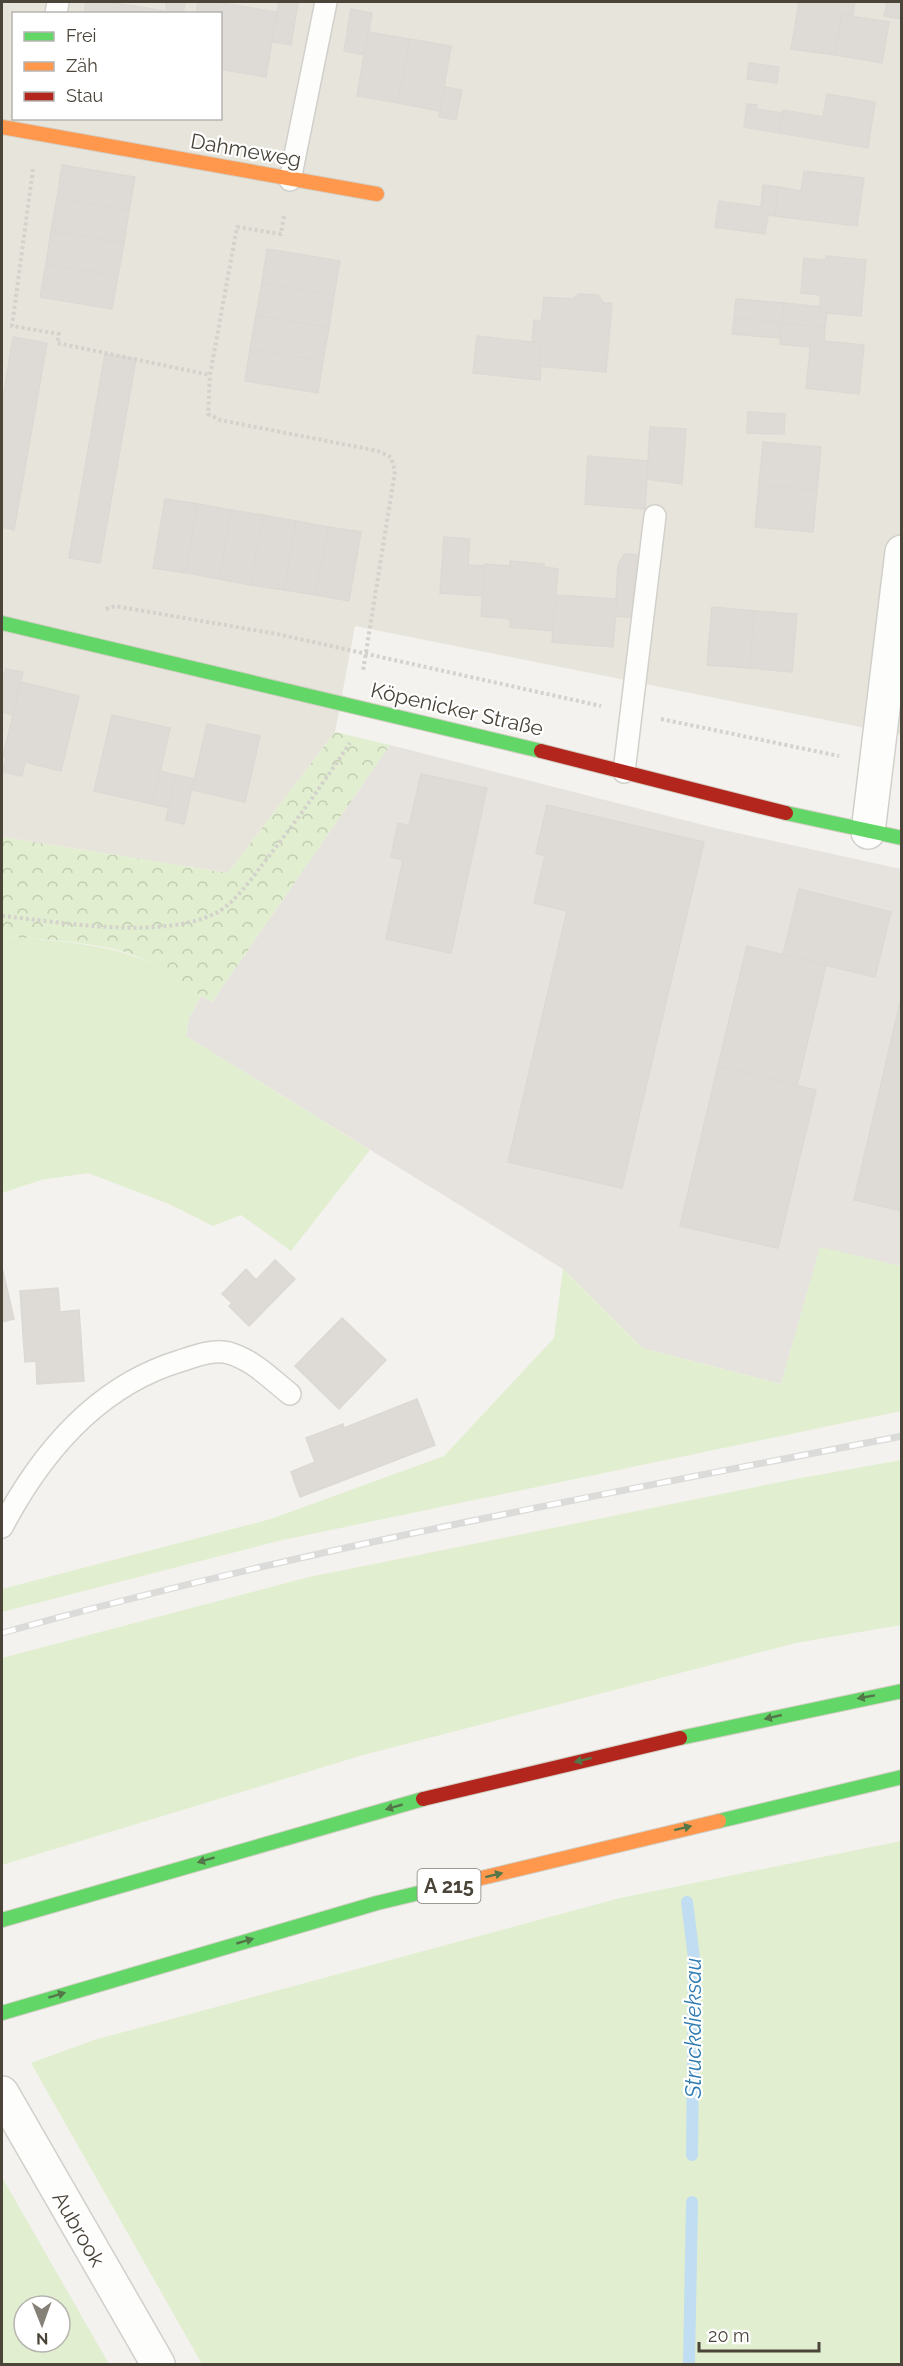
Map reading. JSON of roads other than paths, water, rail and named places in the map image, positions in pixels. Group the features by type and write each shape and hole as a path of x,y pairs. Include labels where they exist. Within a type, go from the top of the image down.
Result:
{"main road":[{"name":"Dahmeweg","path":"2,127 39,126 291,180 377,194"},
{"name":"Köpenicker Straße","path":"2,623 624,772 742,803 902,838"},
{"path":"2,1920 412,1802 618,1751 902,1691"},
{"name":"A 215","path":"2,2013 376,1903 902,1777"}],"street":[{"path":"868,832 902,552"},
{"name":"Aubrook","path":"2,2093 59,2196 158,2364"}],"lane":[{"path":"291,180 326,2"},
{"path":"624,772 655,516"},
{"path":"2,1527 32,1474 72,1427 135,1380 166,1365 209,1353 228,1353 249,1362 290,1394"}],"waterway":[{"name":"Struckdieksau","path":"687,1902 694,1958 692,2155"},
{"name":"Struckdieksau","path":"689,2364 692,2202"}],"railway":[{"path":"2,1633 113,1603 337,1550 563,1502 902,1436"}]}
